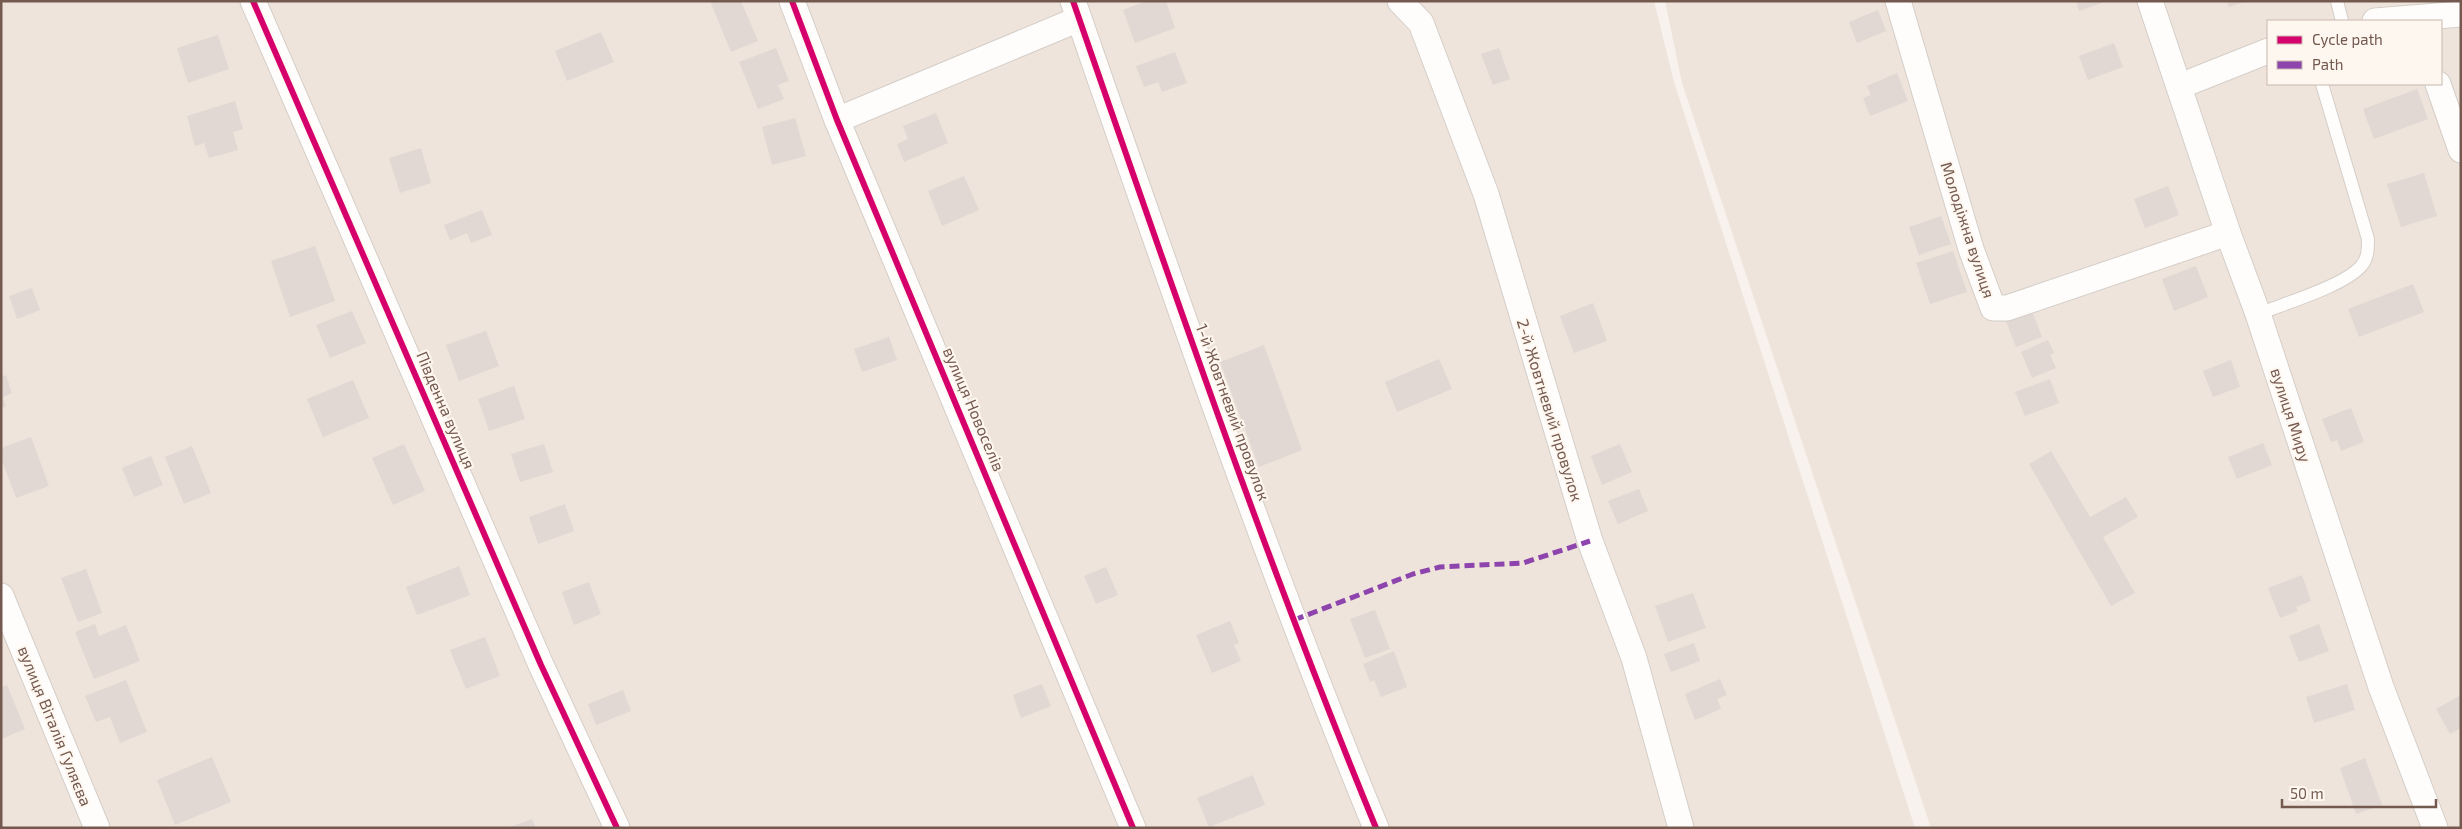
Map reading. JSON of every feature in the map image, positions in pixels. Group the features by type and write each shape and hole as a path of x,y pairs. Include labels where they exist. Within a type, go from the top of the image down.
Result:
{"street":[{"name":"Південна вулиця","path":"253,1 541,664 617,828"},
{"name":"вулиця Новоселів","path":"792,1 837,120 1133,828"},
{"name":"2-й Жовтневий провулок","path":"1400,1 1421,23 1486,194 1590,541 1634,658 1680,828"},
{"name":"Молодіжна вулиця","path":"1898,1 1972,249 1993,308 2007,308 2228,233"},
{"name":"вулиця Миру","path":"2150,1 2228,233 2258,314 2381,687 2435,828"},
{"path":"837,120 1076,10"},
{"name":"1-й Жовтневий провулок","path":"1076,10 1210,391 1294,620 1376,828"},
{"path":"2416,20 2461,14"},
{"path":"2180,86 2267,50"},
{"path":"2438,85 2461,150"},
{"name":"вулиця Віталія Гуляєва","path":"1,596 97,828"}],"lane":[{"path":"2337,1 2342,20"},
{"path":"2258,314 2348,278 2364,263 2368,250 2368,239 2322,85"}],"shaded area":[{"path":"1,1 1654,1 1674,82 1915,828 1,828"},
{"path":"1665,1 2461,1 2461,828 1931,828 1682,83"}],"building":[{"path":"710,1 741,1 758,41 731,52"},
{"path":"1146,1 1166,1 1175,28 1135,43 1123,10"},
{"path":"2076,1 2102,1 2102,3 2079,11"},
{"path":"2227,1 2244,1 2244,2 2229,7"},
{"path":"1878,10 1886,31 1857,43 1849,22"},
{"path":"601,32 614,62 567,81 555,51"},
{"path":"218,35 229,69 188,83 177,48"},
{"path":"2114,43 2123,67 2088,80 2079,56"},
{"path":"776,48 789,81 778,85 784,99 758,109 739,62"},
{"path":"1499,48 1510,79 1493,85 1481,54"},
{"path":"1175,52 1187,83 1162,92 1158,82 1144,87 1136,66"},
{"path":"1897,73 1908,101 1870,116 1863,98 1871,95 1867,86"},
{"path":"2417,89 2428,119 2374,139 2363,109"},
{"path":"235,101 243,129 233,132 238,150 209,158 204,143 195,146 187,116"},
{"path":"936,113 948,143 904,162 897,144 908,139 903,126"},
{"path":"795,118 806,156 772,165 762,127"},
{"path":"421,148 431,183 400,193 389,158"},
{"path":"2424,173 2437,216 2401,227 2387,184"},
{"path":"964,176 979,210 942,226 928,191"},
{"path":"2168,186 2179,215 2145,228 2134,199"},
{"path":"482,210 492,235 471,243 467,233 450,240 444,225"},
{"path":"1941,216 1951,244 1919,255 1909,227"},
{"path":"315,246 335,301 290,317 271,261"},
{"path":"1953,251 1967,292 1930,304 1916,263"},
{"path":"2196,266 2208,297 2174,311 2162,279"},
{"path":"2413,284 2424,312 2359,337 2348,309"},
{"path":"32,288 40,310 17,319 9,296"},
{"path":"1593,303 1607,341 1574,353 1560,316"},
{"path":"352,311 366,343 330,358 316,325"},
{"path":"2032,311 2042,337 2016,347 2006,321"},
{"path":"486,331 499,366 459,381 446,345"},
{"path":"889,337 897,360 862,372 854,349"},
{"path":"2048,340 2054,353 2050,355 2056,368 2032,378 2021,352"},
{"path":"1264,345 1302,450 1259,467 1220,362"},
{"path":"1439,359 1452,389 1397,412 1385,382"},
{"path":"2231,360 2240,387 2213,397 2203,371"},
{"path":"6,375 12,393 3,397 6,406 1,408 1,377"},
{"path":"2050,379 2059,403 2025,416 2015,392"},
{"path":"353,380 369,418 323,437 307,399"},
{"path":"514,386 525,419 489,431 478,399"},
{"path":"2351,408 2364,442 2341,451 2337,440 2331,442 2322,419"},
{"path":"31,437 49,486 16,498 1,458 1,448"},
{"path":"2263,443 2272,465 2237,479 2228,457"},
{"path":"404,444 425,491 393,505 372,458"},
{"path":"544,444 553,472 520,482 511,454"},
{"path":"1620,444 1632,472 1602,485 1591,456"},
{"path":"192,446 211,493 184,504 165,457"},
{"path":"2051,451 2090,517 2126,497 2138,517 2103,537 2135,593 2111,606 2029,464"},
{"path":"151,456 163,485 134,497 122,468"},
{"path":"1639,489 1648,511 1618,524 1608,501"},
{"path":"565,504 574,531 538,544 529,517"},
{"path":"459,566 470,595 417,615 406,587"},
{"path":"1106,567 1118,595 1096,604 1084,576"},
{"path":"86,569 102,613 78,622 61,578"},
{"path":"2302,575 2311,601 2296,607 2298,611 2280,618 2268,588"},
{"path":"589,582 601,614 574,625 562,592"},
{"path":"1693,593 1706,628 1668,642 1655,606"},
{"path":"1375,610 1390,649 1365,658 1350,619"},
{"path":"1230,621 1239,643 1234,645 1241,661 1212,673 1196,635"},
{"path":"95,624 99,636 126,625 140,661 94,679 75,632"},
{"path":"2319,624 2329,651 2299,662 2289,636"},
{"path":"485,637 500,676 466,689 450,650"},
{"path":"1694,643 1700,661 1671,672 1664,654"},
{"path":"1394,651 1407,687 1381,697 1374,680 1370,682 1363,664"},
{"path":"1720,679 1727,695 1717,699 1721,709 1695,720 1685,694"},
{"path":"126,680 147,732 120,743 110,717 96,722 85,696"},
{"path":"1042,684 1051,706 1021,718 1013,695"},
{"path":"2347,684 2355,710 2314,723 2306,697"},
{"path":"7,685 25,729 1,739 1,688"},
{"path":"623,690 631,711 596,725 588,704"},
{"path":"2461,695 2461,728 2450,734 2436,709"},
{"path":"212,757 231,802 175,825 157,780"},
{"path":"2365,758 2382,805 2356,814 2340,768"},
{"path":"1253,775 1265,805 1209,827 1197,798"},
{"path":"532,819 536,828 508,828"}],"marked path":[{"path":"1294,620 1413,574 1440,567 1523,563 1590,541"}],"cycle path":[{"path":"253,1 541,665 617,828"},
{"path":"792,1 837,120 1133,828"},
{"path":"1073,1 1256,520 1376,828"}]}
